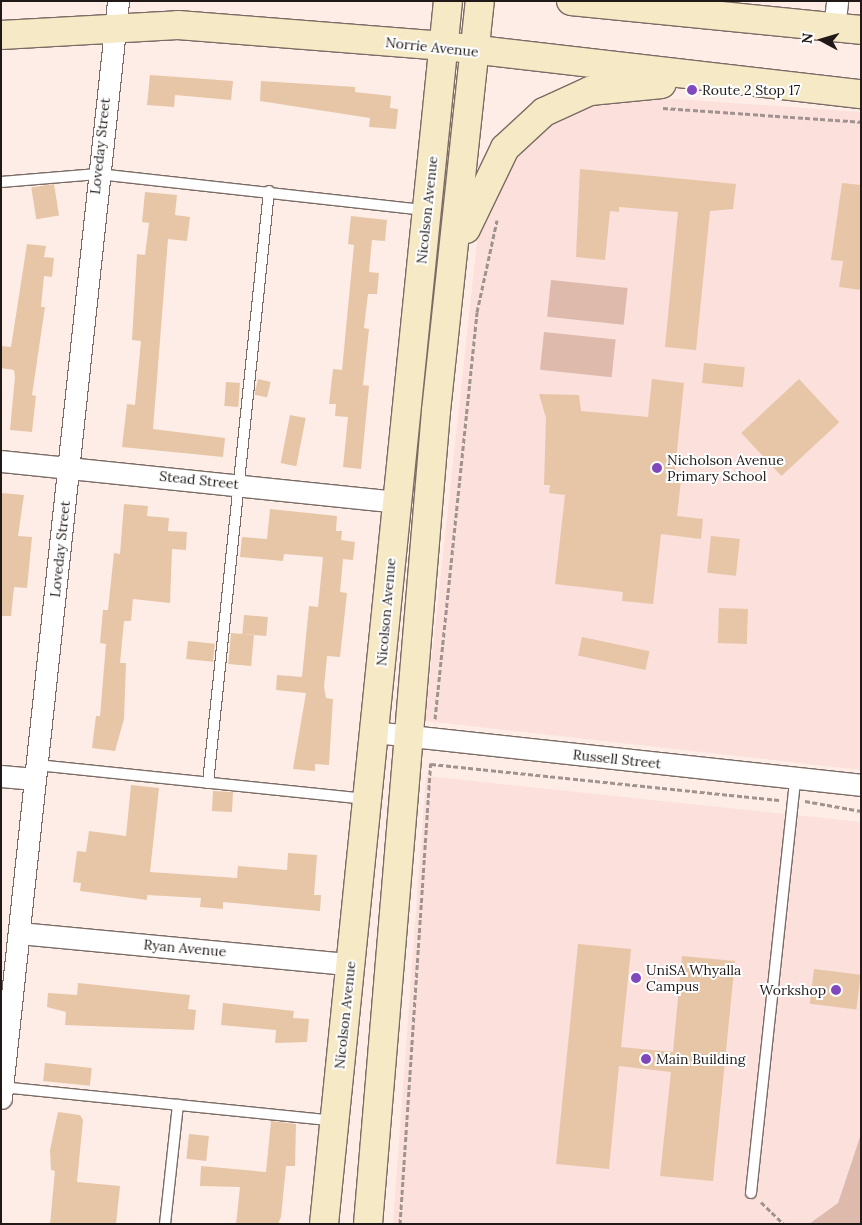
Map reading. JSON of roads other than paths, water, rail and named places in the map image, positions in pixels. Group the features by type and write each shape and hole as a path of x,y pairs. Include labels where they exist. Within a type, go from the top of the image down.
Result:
{"main road":[{"name":"Nicolson Avenue","path":"324,1224 448,1"},
{"path":"368,1224 420,737 455,261 480,1"},
{"path":"571,1 720,16 844,19"},
{"path":"664,1 720,16"},
{"name":"Norrie Avenue","path":"1,36 178,25 444,46 474,51 861,94"},
{"path":"455,261 470,216 505,148 544,112 590,91 722,78"}],"street":[{"name":"Loveday Street","path":"2,1092 69,467 112,30 118,1"},
{"name":"Stead Street","path":"1,461 239,484 396,502"},
{"name":"Russell Street","path":"374,732 861,785"},
{"path":"1,776 36,772"},
{"name":"Ryan Avenue","path":"19,933 350,964"}],"lane":[{"path":"1,182 98,174 268,191 427,210"},
{"path":"208,783 268,191"},
{"path":"36,772 208,783 367,799"},
{"path":"751,1193 795,779"},
{"path":"2,1092 178,1105 335,1120"},
{"path":"165,1224 178,1105"}],"place":[{"name":"Route 2 Stop 17","path":"692,90"},
{"name":"Nicholson Avenue Primary School","path":"657,468"},
{"name":"UniSA Whyalla Campus","path":"636,978"},
{"name":"Workshop","path":"836,990"},
{"name":"Main Building","path":"646,1059"}]}
